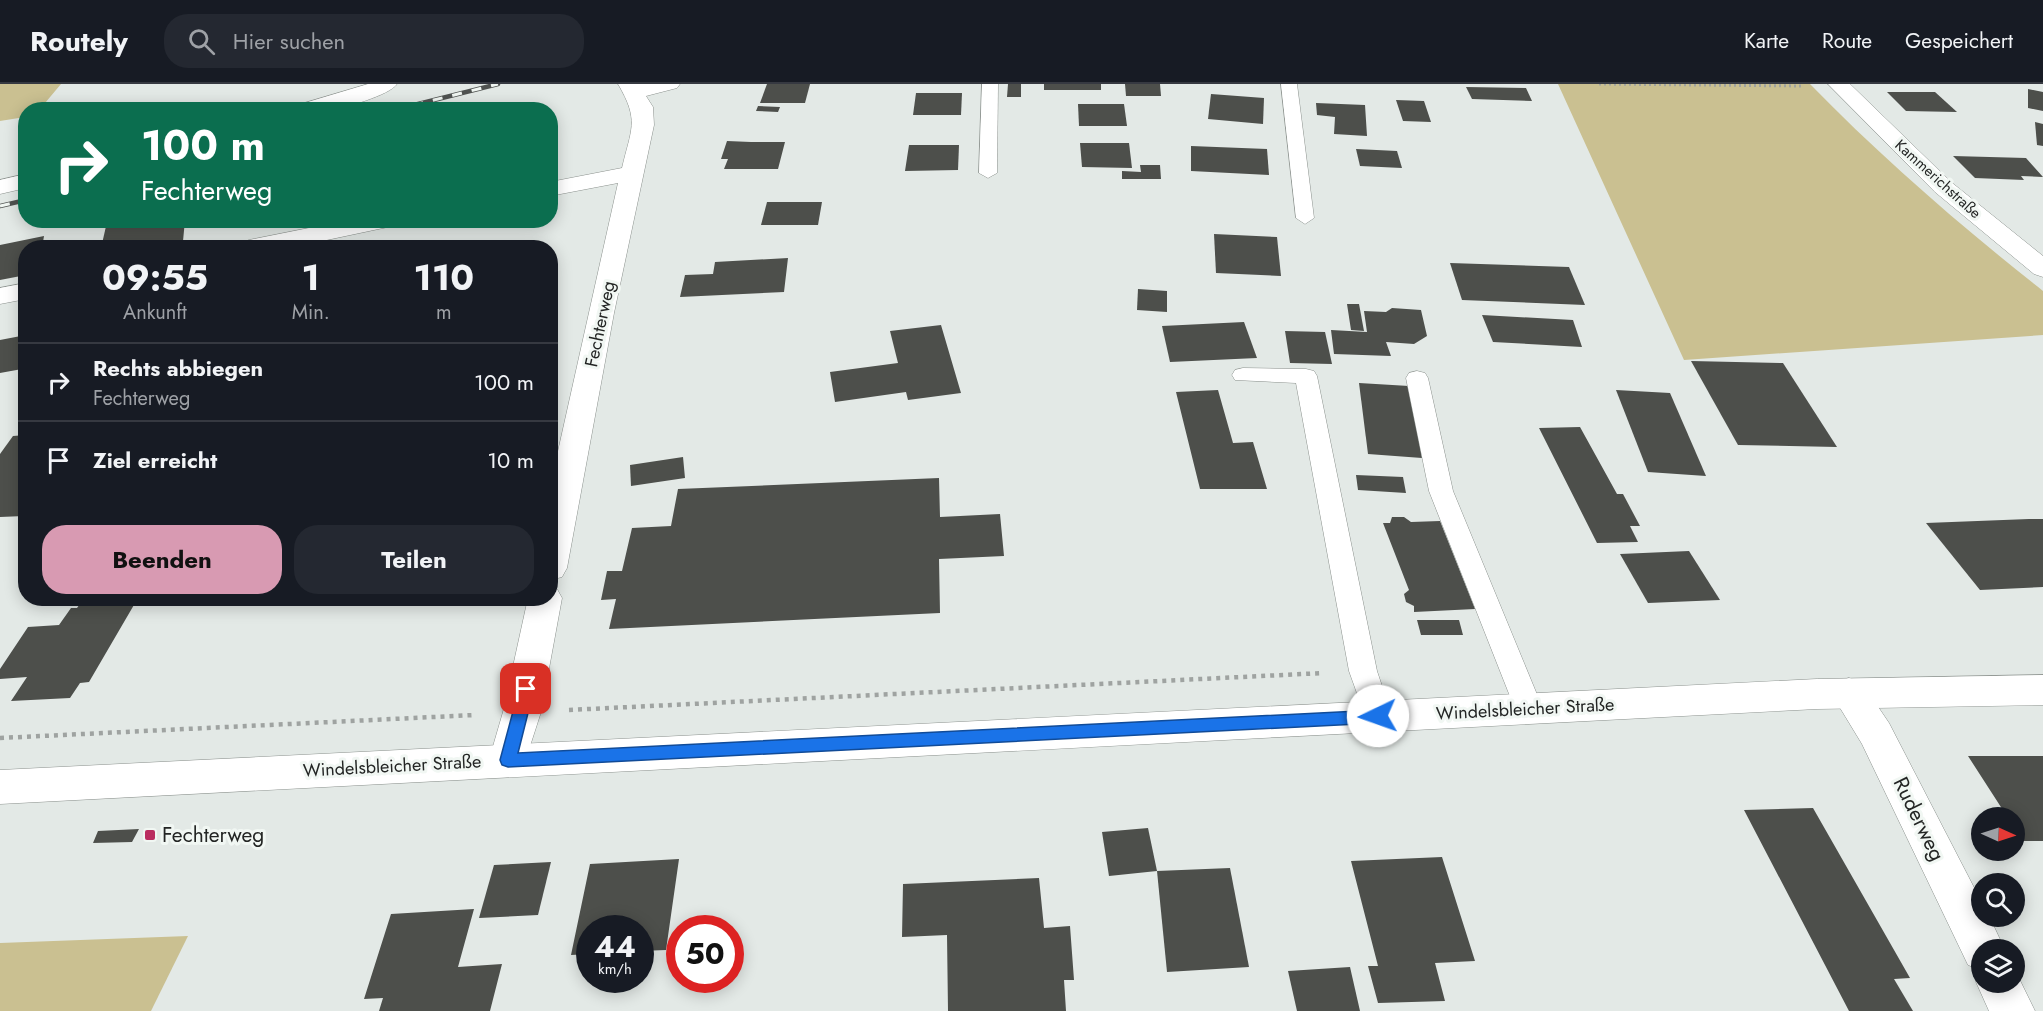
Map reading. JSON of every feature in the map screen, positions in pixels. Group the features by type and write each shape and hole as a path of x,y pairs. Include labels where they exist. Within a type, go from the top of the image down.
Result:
{"street":[{"path":"334,102 387,84"},
{"path":"631,88 670,84"},
{"name":"Kammerichstraße","path":"1840,86 1943,187 2043,269"},
{"name":"Fechterweg","path":"558,529 643,125 642,107 631,88"},
{"path":"558,187 634,173"},
{"path":"0,187 18,183"},
{"path":"289,240 348,228"},
{"path":"0,296 18,293"},
{"path":"508,760 522,712 542,606"},
{"name":"Windelsbleicher Straße","path":"0,787 1849,693 2043,690"},
{"name":"Ruderweg","path":"1849,693 1876,734 1978,939"},
{"path":"2003,993 2012,1011"}],"lane":[{"path":"988,173 990,84"},
{"path":"1288,84 1305,218"},
{"path":"1243,375 1306,376 1363,671 1378,716"},
{"path":"1418,378 1441,491 1529,709"}],"path":[{"path":"1599,84 1840,86"}],"shaded area":[{"path":"0,84 61,84 46,102 18,102 18,118 0,121"},
{"path":"1558,84 1810,84 1865,139 1923,191 2043,291 2043,335 1684,360"},
{"path":"188,936 151,1011 0,1011 0,943"}],"building":[{"path":"767,84 810,84 805,103 760,103"},
{"path":"1008,84 1021,84 1021,97 1007,97"},
{"path":"1044,84 1101,84 1101,90 1044,90"},
{"path":"1125,84 1160,84 1161,96 1126,96"},
{"path":"1466,87 1526,88 1532,101 1472,99"},
{"path":"2028,89 2043,92 2043,111 2028,108"},
{"path":"1887,92 1935,92 1957,112 1906,111"},
{"path":"916,93 962,93 961,115 913,115"},
{"path":"1211,94 1264,98 1263,124 1208,119"},
{"path":"1396,100 1424,101 1431,122 1403,121"},
{"path":"1316,103 1365,105 1367,136 1334,134 1335,117 1317,115"},
{"path":"1078,104 1124,104 1127,126 1079,126"},
{"path":"758,106 780,107 778,112 756,111"},
{"path":"2035,122 2043,124 2043,146 2037,145"},
{"path":"727,141 785,142 778,169 724,169 728,159 721,159"},
{"path":"1080,143 1129,143 1132,168 1082,167"},
{"path":"909,145 959,145 958,170 905,171"},
{"path":"1191,146 1267,149 1269,175 1191,171"},
{"path":"1356,149 1397,151 1402,168 1360,166"},
{"path":"1953,156 2026,158 2043,177 2021,176 2024,180 1975,178"},
{"path":"1140,165 1160,165 1161,179 1122,179 1122,171 1141,172"},
{"path":"767,202 822,202 818,225 761,225"},
{"path":"106,228 184,228 183,240 103,240"},
{"path":"1214,234 1277,237 1281,276 1216,273"},
{"path":"44,236 43,240 24,240"},
{"path":"18,241 18,277 0,280 0,245"},
{"path":"788,258 784,292 680,297 685,275 713,274 715,262"},
{"path":"1450,263 1569,267 1585,305 1462,300"},
{"path":"1138,289 1167,291 1167,312 1137,310"},
{"path":"1347,304 1359,304 1364,331 1351,330"},
{"path":"1392,308 1421,310 1427,336 1414,344 1386,342 1391,356 1334,354 1331,330 1367,332 1364,311 1386,312"},
{"path":"1482,315 1573,320 1582,347 1493,342"},
{"path":"1244,322 1257,358 1170,362 1162,326"},
{"path":"941,325 961,393 908,400 906,392 835,402 830,372 898,363 890,331"},
{"path":"1285,331 1325,332 1332,364 1290,363"},
{"path":"18,337 18,370 0,373 0,340"},
{"path":"1691,361 1783,363 1837,447 1738,445"},
{"path":"1359,383 1409,386 1422,458 1368,454"},
{"path":"1218,390 1233,443 1253,442 1267,489 1200,489 1176,392"},
{"path":"1616,390 1670,393 1706,476 1648,472"},
{"path":"1580,427 1617,494 1623,494 1640,526 1630,526 1638,542 1597,543 1539,428"},
{"path":"13,436 18,436 18,516 0,517 0,454"},
{"path":"683,457 685,478 631,486 630,465"},
{"path":"1356,475 1403,477 1406,493 1358,490"},
{"path":"939,478 940,517 1000,514 1004,556 939,559 940,613 609,629 616,599 601,600 607,571 622,571 632,528 671,526 678,489"},
{"path":"1392,517 1404,517 1411,522 1440,521 1475,609 1414,612 1414,606 1406,602 1404,594 1409,590 1383,523 1390,523"},
{"path":"2043,519 2043,587 1980,590 1926,523"},
{"path":"1689,551 1720,600 1648,603 1620,554"},
{"path":"78,606 133,606 89,682 80,683 70,698 11,701 27,677 0,679 0,669 28,627 59,625 71,608"},
{"path":"1417,620 1459,620 1463,635 1421,635"},
{"path":"1968,756 2043,756 2043,841 2025,841 2025,807 2001,807"},
{"path":"1813,808 1910,978 1894,979 1913,1011 1849,1011 1744,810"},
{"path":"1148,828 1157,871 1109,876 1102,832"},
{"path":"139,829 132,842 93,843 98,831"},
{"path":"1442,857 1475,961 1435,963 1445,1001 1378,1003 1368,966 1378,966 1351,861"},
{"path":"679,859 671,915 666,915 666,950 654,950 654,915 579,915 590,864"},
{"path":"551,862 538,915 479,918 494,865"},
{"path":"1230,868 1249,967 1167,972 1157,871"},
{"path":"1039,878 1044,928 1070,926 1074,980 1064,980 1066,1011 948,1011 947,935 902,937 903,884"},
{"path":"474,909 458,967 502,964 490,1011 379,1011 383,998 364,999 391,914"},
{"path":"576,931 576,955 571,955"},
{"path":"1350,967 1360,1011 1297,1011 1288,971"}],"railway":[{"path":"426,102 498,84"},
{"path":"0,206 18,202"}],"place":[{"name":"Fechterweg","path":"150,835"}],"route":[{"path":"526,689 508,760 1378,716"}]}
